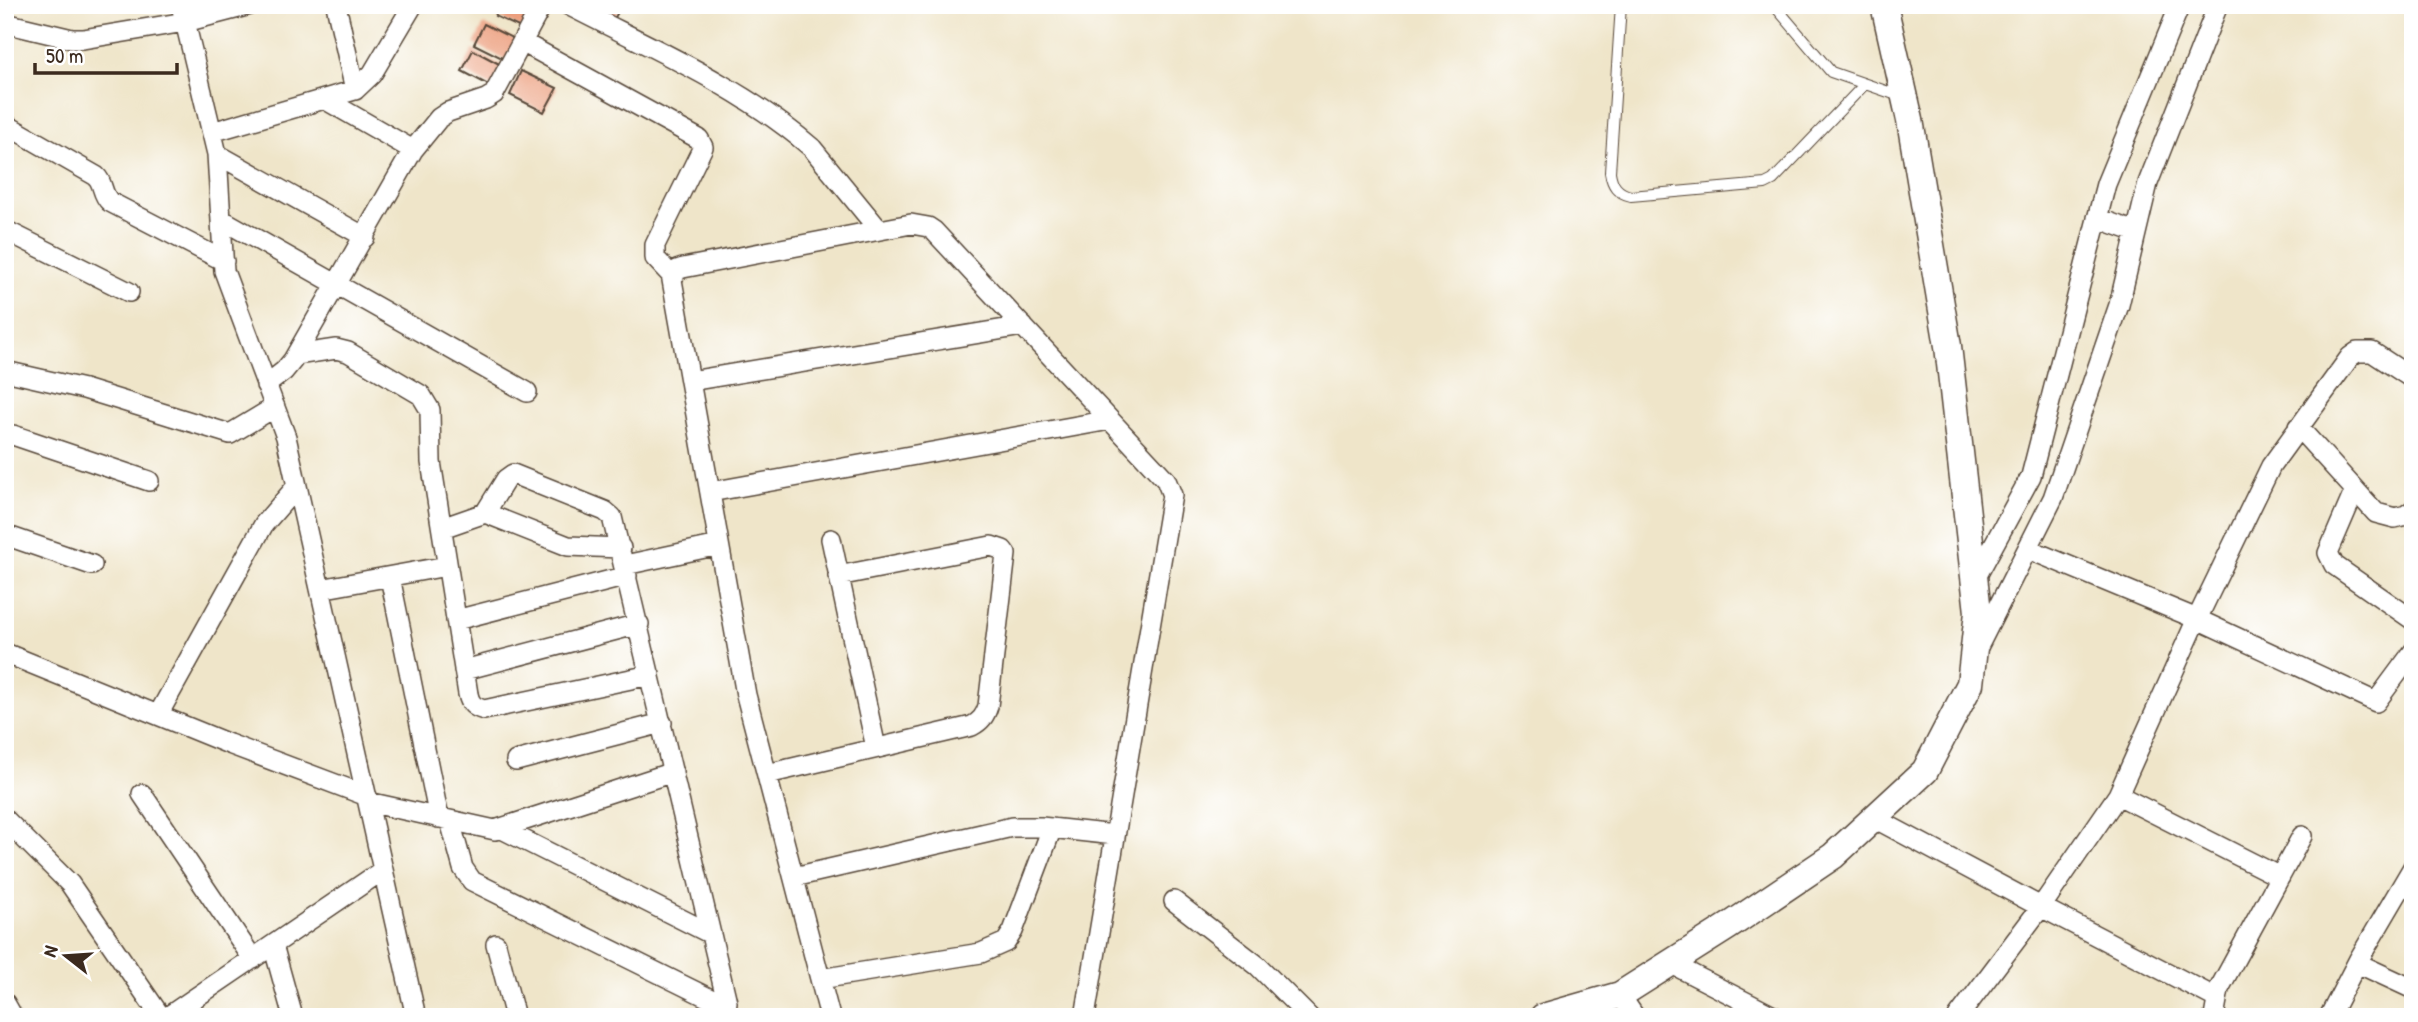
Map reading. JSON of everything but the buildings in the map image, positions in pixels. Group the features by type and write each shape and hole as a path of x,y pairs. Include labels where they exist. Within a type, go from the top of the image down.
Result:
{"street":[{"path":"5,23 77,39 183,14 250,5"},
{"path":"335,5 355,90"},
{"path":"212,132 355,90 373,74 413,5"},
{"path":"267,384 284,371 296,355 413,150 447,112 494,94 542,5"},
{"path":"568,5 732,91 800,138 812,148 879,230"},
{"path":"1543,1017 1620,995 1833,856 1925,771 1970,684 1978,612 1948,346 1904,98 1884,5"},
{"path":"1975,581 2031,476 2106,184 2180,5"},
{"path":"1973,657 2053,498 2119,305 2148,183 2218,5"},
{"path":"183,14 217,154 224,271 286,437 416,1017"},
{"path":"522,42 702,143 703,147 655,245 655,258 672,276 746,695 830,1017"},
{"path":"326,100 413,150"},
{"path":"5,124 96,176 110,202 223,261"},
{"path":"217,154 365,237"},
{"path":"2097,218 2136,232"},
{"path":"221,219 527,392"},
{"path":"672,276 682,268 879,230 911,224 928,227 1166,480 1172,495 1085,1017"},
{"path":"5,230 129,292"},
{"path":"690,381 1023,326"},
{"path":"296,355 335,349 348,352 421,395 427,402 430,410 431,462 447,566 470,701 475,707 484,710 650,675"},
{"path":"1958,1017 2041,907 2118,795 2270,466 2357,352 2372,352 2413,379"},
{"path":"5,371 84,389 230,434 275,407"},
{"path":"710,492 1110,420"},
{"path":"2298,427 2376,513 2395,518 2413,510"},
{"path":"5,436 13,435 149,481"},
{"path":"442,528 485,513 509,476 518,474 606,511 615,524 711,934 726,1012"},
{"path":"158,715 264,524 297,486"},
{"path":"2355,489 2328,553 2334,565 2413,620"},
{"path":"485,513 568,546 624,563"},
{"path":"5,534 92,565"},
{"path":"831,539 876,748"},
{"path":"456,620 624,563 719,545"},
{"path":"767,774 972,726 981,721 988,706 1006,554 1003,550 991,546 838,576"},
{"path":"2028,549 2197,619 2376,702 2413,652"},
{"path":"320,589 447,566"},
{"path":"390,577 444,819 463,868 472,881 726,1012"},
{"path":"464,670 639,624"},
{"path":"5,653 367,799 488,829 502,829 673,772"},
{"path":"516,761 662,723"},
{"path":"142,793 253,959"},
{"path":"2118,795 2280,877"},
{"path":"1874,818 2041,907 2215,1007 2302,835"},
{"path":"5,819 69,884 161,1017"},
{"path":"794,877 1012,827 1052,828 1115,835"},
{"path":"820,979 981,953 1006,942 1013,931 1052,828"},
{"path":"502,829 711,934"},
{"path":"2329,1017 2413,867"},
{"path":"167,1017 383,870"},
{"path":"1174,901 1258,966 1309,1017"},
{"path":"496,944 515,1017"},
{"path":"273,945 293,1017"},
{"path":"1670,963 1775,1017"},
{"path":"2357,963 2413,989"},
{"path":"1620,995 1635,1017"},
{"path":"5,1003 13,1017"}],"lane":[{"path":"1621,5 1610,172 1612,183 1623,195 1631,197 1765,184 1773,180 1864,85"},
{"path":"1774,5 1831,72 1904,98"}]}
